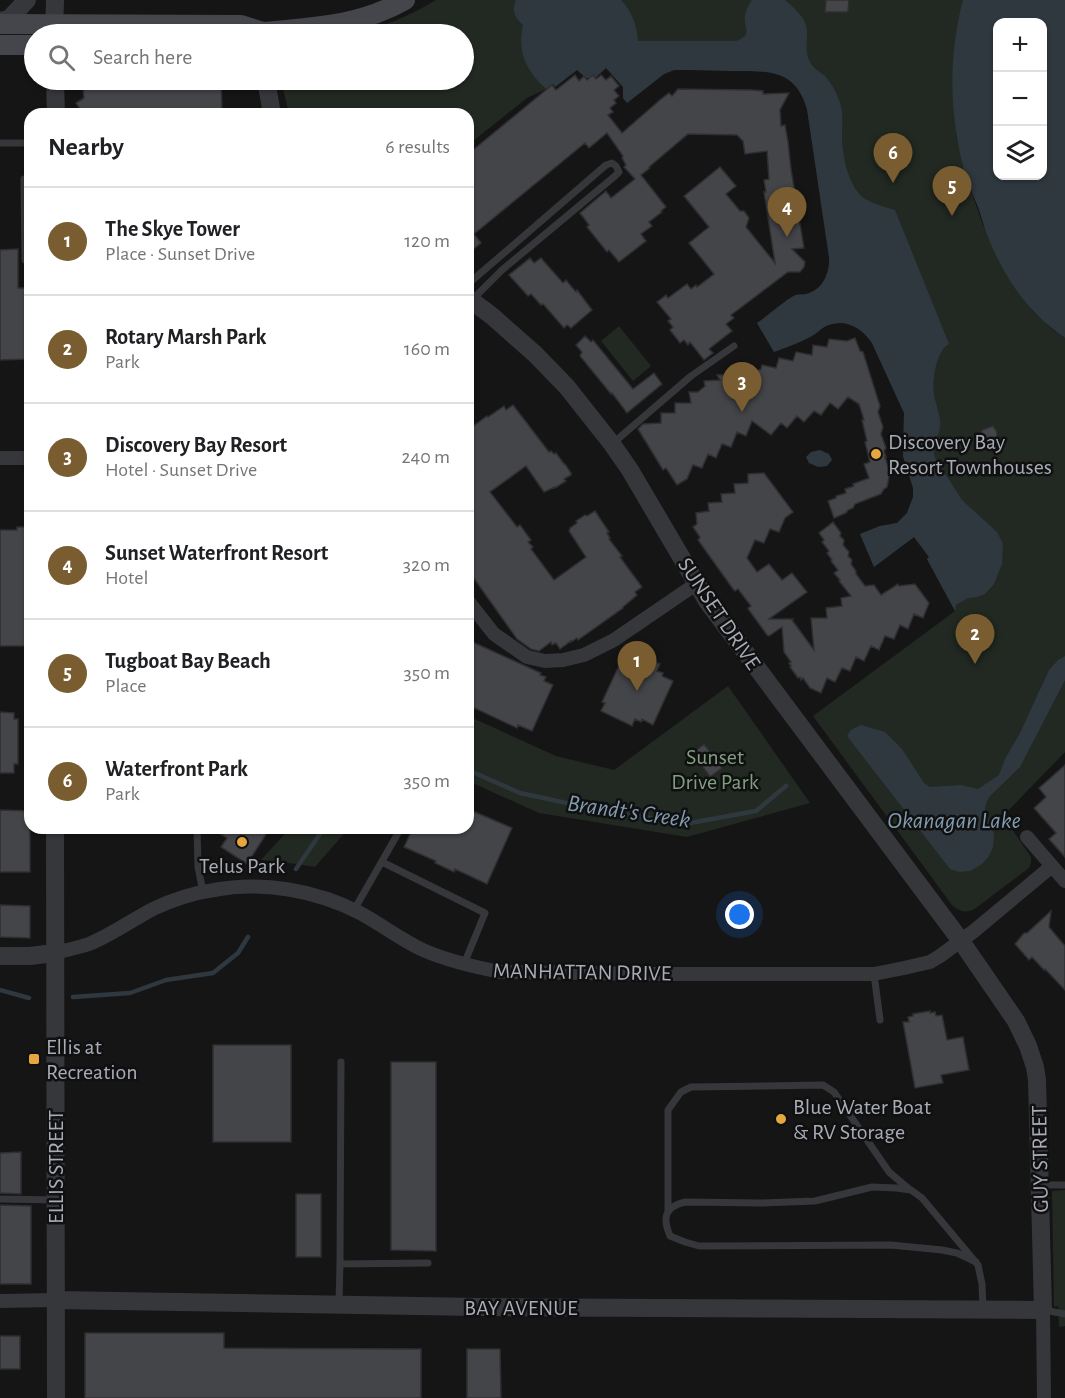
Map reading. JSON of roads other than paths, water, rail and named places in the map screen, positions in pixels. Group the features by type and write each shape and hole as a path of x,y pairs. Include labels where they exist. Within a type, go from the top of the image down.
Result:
{"main road":[{"path":"339,24 369,16 405,0"},
{"path":"0,22 24,25"},
{"path":"0,45 24,45"}],"street":[{"path":"0,22 9,19 27,0"},
{"path":"54,24 55,0"},
{"path":"55,90 56,108"},
{"path":"268,90 271,108"},
{"name":"SUNSET DRIVE","path":"474,299 535,354 567,387 612,444 636,479 707,601 961,941"},
{"path":"0,458 24,458"},
{"path":"474,609 494,634 526,657 545,661 563,660 584,655 614,640 696,584"},
{"name":"ELLIS STREET","path":"55,834 56,1398"},
{"path":"1027,837 1065,880"},
{"name":"MANHATTAN DRIVE","path":"54,953 88,944 154,908 185,896 241,886 290,890 330,900 354,910 421,949 450,960 501,972 874,974 930,962 961,941 1052,866"},
{"name":"GUY STREET","path":"961,941 1016,1021 1035,1067 1038,1092 1044,1398"},
{"path":"0,956 54,953"},
{"name":"BAY AVENUE","path":"0,1301 1043,1310"}],"lane":[{"path":"0,144 24,143"},
{"path":"474,288 503,254 606,165 612,163 616,166 619,172 615,176 510,264 474,290"},
{"path":"503,254 508,258 510,264"},
{"path":"612,444 691,376 734,346"},
{"path":"197,834 198,867 203,892"},
{"path":"354,910 398,834"},
{"path":"382,862 485,913 464,964"},
{"path":"874,974 880,1020"},
{"path":"339,1305 341,1062"},
{"path":"976,1262 957,1253 891,1245 699,1246 670,1236 665,1224 668,1212 668,1110 681,1092 691,1087 823,1084 834,1092 889,1172 922,1198 976,1262 982,1284 983,1309"},
{"path":"1040,1185 1065,1185"},
{"path":"668,1212 673,1205 685,1202 815,1201 872,1187 911,1190"},
{"path":"0,1199 56,1200"},
{"path":"340,1264 428,1263"},
{"path":"1043,1310 1065,1314"}],"water":[{"path":"516,0 621,0 633,19 638,41 736,41 746,34 745,15 752,0 785,0 800,15 807,28 809,60 829,81 841,104 843,152 850,179 865,199 895,210 949,344 938,359 934,374 934,395 940,423 934,454 962,500 997,532 1003,544 1002,564 994,584 985,594 968,598 956,605 955,611 927,559 929,557 914,537 874,567 860,534 880,526 897,523 907,513 913,497 913,488 903,456 904,413 868,337 852,325 833,324 806,339 774,352 757,323 793,297 817,289 827,275 828,269 829,257 807,109 795,86 787,79 768,72 674,70 664,74 627,103 623,98 623,87 606,68 595,78 586,78 577,70 555,87 553,84 546,89 528,68 522,53 523,25 516,17 514,10"},
{"path":"963,0 1065,0 1065,338 1041,319 1020,296 990,242 968,181 956,130 952,86 955,43"},
{"path":"820,450 829,454 832,460 827,466 818,467 809,463 806,457 811,452"},
{"name":"Okanagan Lake","path":"1065,656 1065,680 1020,767 990,796 986,803 985,809 994,833 993,847 989,856 982,864 970,871 959,872 950,869 847,736 851,730 861,725 885,732 902,749 924,783 930,787 961,785 978,789 999,775 1049,670"}],"waterway":[{"name":"Brandt's Creek","path":"474,773 520,793 618,814 690,823 756,811 786,786"},
{"name":"Brandt's Creek","path":"296,869 320,834"},
{"name":"Brandt's Creek","path":"73,997 130,993 166,980 213,973 238,953 248,937"},
{"name":"Brandt's Creek","path":"0,990 29,998"}],"place":[{"name":"Waterfront Park","path":"893,183"},
{"name":"Tugboat Bay Beach","path":"952,216"},
{"name":"Sunset Waterfront Resort","path":"787,237"},
{"name":"Discovery Bay Resort","path":"742,412"},
{"name":"Discovery Bay Resort Townhouses","path":"876,454"},
{"name":"Rotary Marsh Park","path":"975,664"},
{"name":"The Skye Tower","path":"637,691"},
{"name":"Telus Park","path":"242,842"},
{"name":"Ellis at Recreation","path":"34,1059"},
{"name":"Blue Water Boat & RV Storage","path":"781,1119"}],"park label":[{"name":"Sunset Drive Park","path":"715,768"}]}
